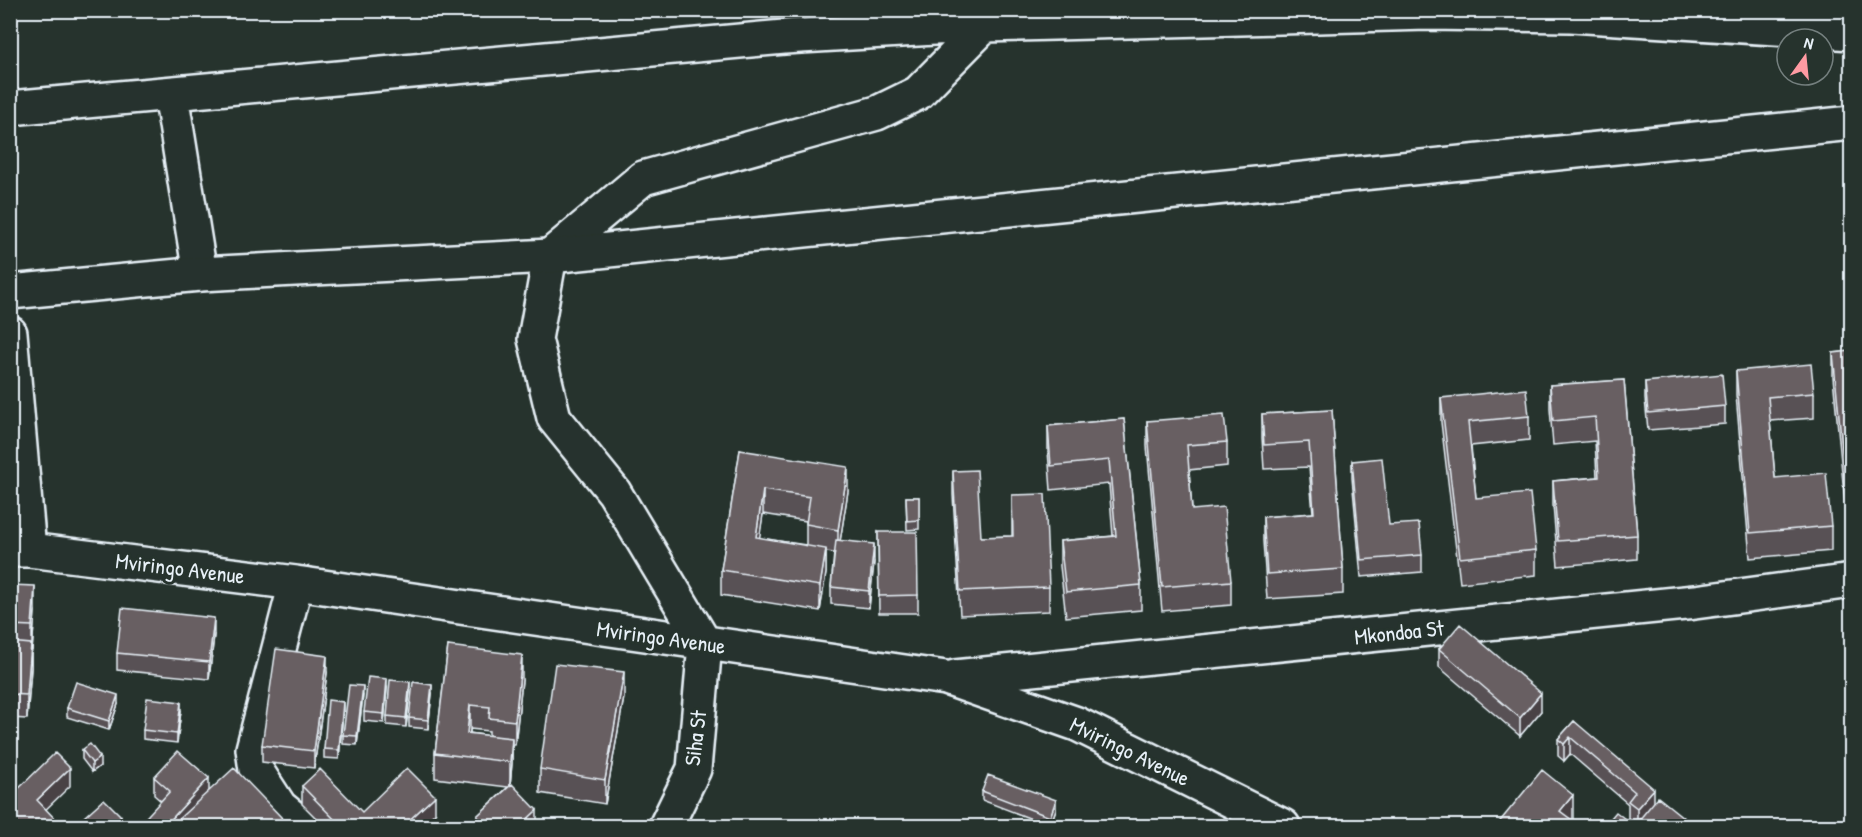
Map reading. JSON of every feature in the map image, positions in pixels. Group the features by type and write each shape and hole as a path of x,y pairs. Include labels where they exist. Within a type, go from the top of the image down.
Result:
{"main road":[{"path":"10,108 784,37 985,25 1428,12 1571,15 1851,33"},
{"path":"705,644 614,492 554,418 535,339 550,256 643,178 877,113 918,93 985,25"},
{"path":"171,94 200,274"},
{"path":"10,292 200,274 550,256 1851,123"},
{"path":"10,333 20,550"},
{"name":"Mviringo Avenue","path":"20,550 296,583 946,678 1077,724 1283,826"},
{"name":"Mkondoa St","path":"946,678 1695,602 1851,581"},
{"path":"296,583 253,749 256,770 280,807 303,826"},
{"name":"Siha St","path":"666,826 694,769 705,644"}],"building":[{"path":"1851,351 1851,522 1849,522 1833,353"},
{"path":"1811,364 1814,393 1768,397 1775,478 1826,473 1831,526 1750,533 1736,371"},
{"path":"1722,374 1725,406 1648,413 1645,382"},
{"path":"1624,380 1637,535 1558,541 1553,481 1599,477 1595,417 1553,421 1550,385"},
{"path":"1526,389 1529,416 1468,422 1476,498 1530,493 1536,550 1460,558 1441,398"},
{"path":"1332,410 1343,569 1267,574 1263,517 1314,513 1309,442 1264,445 1262,414"},
{"path":"1224,415 1227,442 1187,445 1192,510 1224,507 1231,581 1162,587 1147,421"},
{"path":"1124,419 1141,585 1066,592 1060,541 1116,536 1109,460 1051,466 1048,426"},
{"path":"740,450 848,467 838,530 806,524 810,497 763,490 756,537 826,549 820,586 721,570"},
{"path":"1382,458 1389,525 1419,523 1422,555 1361,560 1352,461"},
{"path":"977,470 981,537 1013,536 1012,495 1045,494 1049,587 960,591 953,471"},
{"path":"906,497 919,497 919,520 907,521"},
{"path":"878,532 917,532 918,595 879,596"},
{"path":"836,540 874,544 869,591 831,587"},
{"path":"10,585 35,586 32,626 10,625"},
{"path":"122,608 214,618 209,662 117,653"},
{"path":"1460,624 1541,693 1520,718 1439,649"},
{"path":"10,642 31,644 27,695 10,694"},
{"path":"448,646 522,655 515,721 489,718 490,707 470,705 467,733 512,738 510,762 435,753"},
{"path":"276,649 327,656 314,751 262,745"},
{"path":"555,664 624,672 605,780 540,769"},
{"path":"368,677 387,679 384,714 364,712"},
{"path":"390,680 410,682 406,718 387,716"},
{"path":"76,682 118,695 109,721 67,708"},
{"path":"413,682 432,685 428,720 409,718"},
{"path":"349,685 363,686 357,736 343,735"},
{"path":"147,698 181,702 177,734 143,730"},
{"path":"328,700 343,702 339,750 324,749"},
{"path":"1574,721 1654,789 1637,808 1628,801 1635,792 1570,737 1564,744 1558,739"},
{"path":"90,744 100,757 92,763 82,750"},
{"path":"178,751 209,778 165,826 138,826 170,791 154,777"},
{"path":"55,753 70,768 37,800 58,822 53,826 10,826 10,797"},
{"path":"234,768 282,818 273,826 171,826"},
{"path":"407,768 435,796 403,826 341,826 302,786 320,769 362,812"},
{"path":"1542,770 1573,795 1560,811 1580,826 1496,826"},
{"path":"988,775 1056,800 1050,817 982,791"},
{"path":"512,784 537,810 520,826 488,826 477,816"},
{"path":"1658,797 1694,826 1634,826"},
{"path":"104,799 121,816 110,826 74,826"},
{"path":"1616,812 1629,822 1625,826 1606,824"}]}
